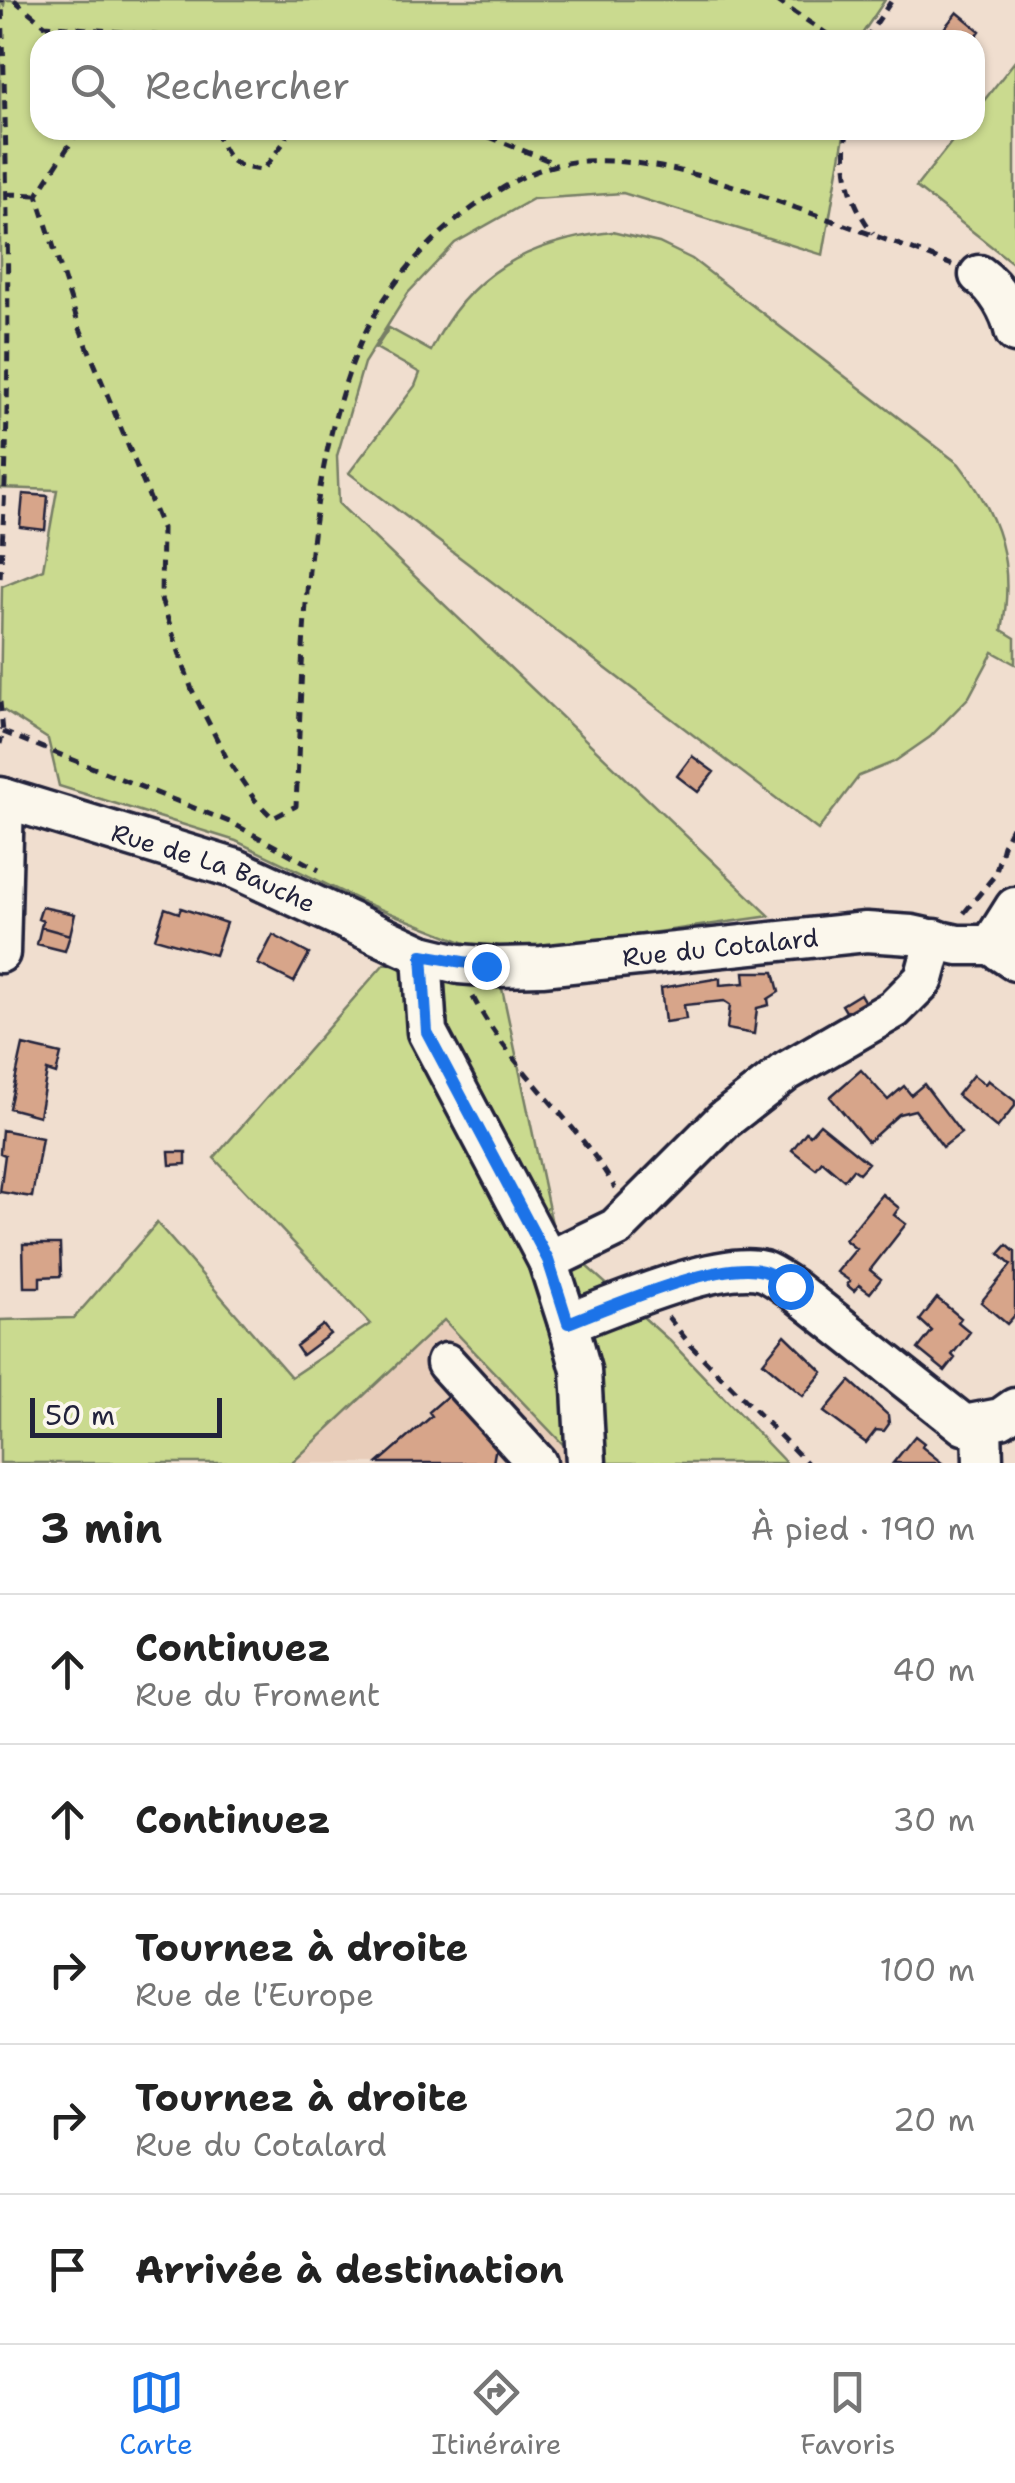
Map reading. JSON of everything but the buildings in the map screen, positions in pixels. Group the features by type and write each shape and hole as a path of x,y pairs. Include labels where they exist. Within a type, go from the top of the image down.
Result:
{"street":[{"path":"978,275 1005,306 1015,333"},
{"path":"0,953 2,798"},
{"name":"Rue de La Bauche","path":"2,798 236,869 422,955"},
{"path":"548,1260 616,1228 724,1120 771,1083 894,1008 924,978 974,948 1015,907"},
{"name":"Rue du Cotalard","path":"422,955 458,964 542,966 866,932 974,948"},
{"path":"422,955 427,1032 548,1260 581,1370 586,1463"},
{"path":"568,1323 731,1269 764,1271 790,1286 946,1414 964,1425 998,1416"},
{"path":"446,1363 537,1463"},
{"path":"983,1463 998,1416"}],"path":[{"path":"0,578 5,504 7,194 2,0"},
{"path":"14,0 45,25 99,30"},
{"path":"776,0 821,30"},
{"path":"872,30 892,0"},
{"path":"37,196 73,140"},
{"path":"219,140 226,156 240,168 263,170 282,140"},
{"path":"497,140 555,163 638,163 689,172 978,275"},
{"path":"848,140 847,183 852,201 875,236"},
{"path":"37,196 80,326 162,528 161,600 192,690 227,759 255,800 273,818 296,806 306,607 323,482 338,410 361,342 392,290 434,239 465,212 513,180 555,163"},
{"path":"7,194 37,196"},
{"path":"0,702 4,732 0,744"},
{"path":"974,948 962,916 995,876 1003,845 1015,822"}],"shaded area":[{"path":"444,1320 581,1463 292,1463"}],"green space":[{"path":"0,0 4,5 5,0 885,0 865,30 30,30 30,140 843,140 823,255 623,193 533,199 455,243 408,293 364,363 337,456 339,504 770,916 495,955 365,903 236,841 59,786 48,739 0,708 2,586 43,569 57,490 0,488"},
{"path":"1015,61 1015,265 916,187 953,140 985,140 985,99"},
{"path":"612,232 659,243 692,259 959,464 985,503 1001,542 1007,584 1002,630 1015,638 1015,664 993,652 969,697 930,737 894,762 859,776 818,830 349,473 415,386 420,373 376,348 389,328 431,351 463,301 504,266 554,243"},
{"path":"384,964 500,979 555,1238 670,1341 786,1463 581,1463 444,1320 292,1463 0,1463 0,1320 74,1318 157,1223 291,1377 370,1324 214,1158"}],"route":[{"path":"486,966 422,955 427,1032 548,1260 568,1323 694,1278 731,1269 764,1271 790,1286"}]}
